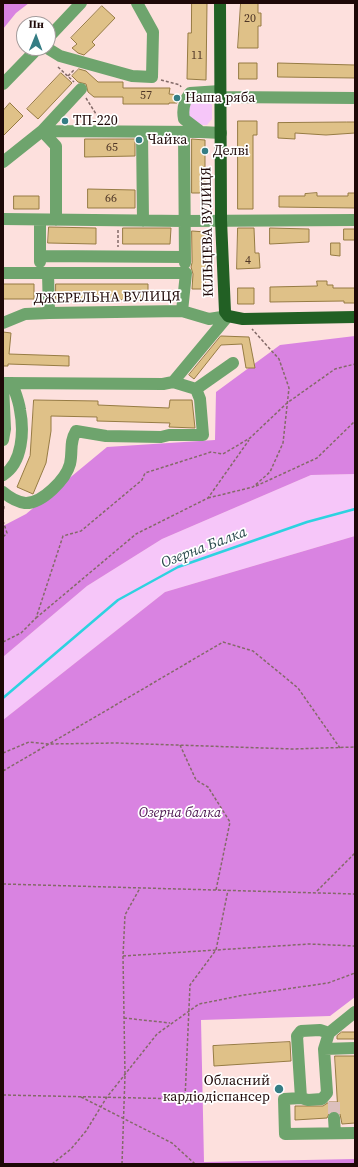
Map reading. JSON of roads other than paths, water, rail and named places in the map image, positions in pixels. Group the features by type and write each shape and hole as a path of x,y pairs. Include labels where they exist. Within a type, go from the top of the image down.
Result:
{"main road":[{"name":"КІЛЬЦЕВА ВУЛИЦЯ","path":"220,3 220,94 224,306 228,316"},
{"name":"ДЖЕРЕЛЬНА ВУЛИЦЯ","path":"228,316 243,319 355,317"}],"street":[{"path":"56,30 81,3"},
{"path":"56,54 60,56 124,74 152,77 153,32 136,3"},
{"path":"3,84 30,56"},
{"path":"3,162 42,131 81,89"},
{"path":"201,132 184,119 183,112 185,100 190,93 355,98"},
{"path":"42,131 221,133"},
{"path":"42,131 56,146 56,220"},
{"path":"142,132 143,221"},
{"path":"182,311 186,273 184,221 184,132"},
{"path":"3,219 118,221 355,220"},
{"path":"40,220 40,256 44,273 49,313"},
{"path":"40,256 185,257"},
{"path":"3,273 186,273"},
{"name":"ДЖЕРЕЛЬНА ВУЛИЦЯ","path":"3,323 25,314 49,313 182,311 209,319 228,316"},
{"path":"173,382 228,316"},
{"path":"196,389 233,363"},
{"path":"6,384 163,384 173,382 196,389"},
{"path":"3,440 5,429 6,384"},
{"path":"3,475 8,472 15,463 22,430 20,409 6,384"},
{"path":"3,492 24,503 30,502 48,493 66,475 70,464 72,439 76,431 106,436 161,438 169,435 202,435 200,399 196,389"},
{"path":"355,1012 329,1033 324,1049 330,1097 308,1100 301,1098 284,1099 285,1134 355,1133"},
{"path":"301,1098 297,1036 300,1031 320,1030 329,1033"},
{"path":"324,1049 355,1048"},
{"path":"334,1118 335,1133"}],"waterway":[{"name":"Озерна Балка","path":"3,698 118,600 178,567 307,522 355,509"}],"tunnel":[{"path":"334,1102 334,1118"}],"place":[{"name":"Наша ряба","path":"177,98"},
{"name":"ТП-220","path":"65,121"},
{"name":"Чайка","path":"139,140"},
{"name":"Делві","path":"205,151"},
{"name":"Обласний кардіодіспансер","path":"279,1089"}],"park label":[{"name":"Озерна балка","path":"180,813"}]}
